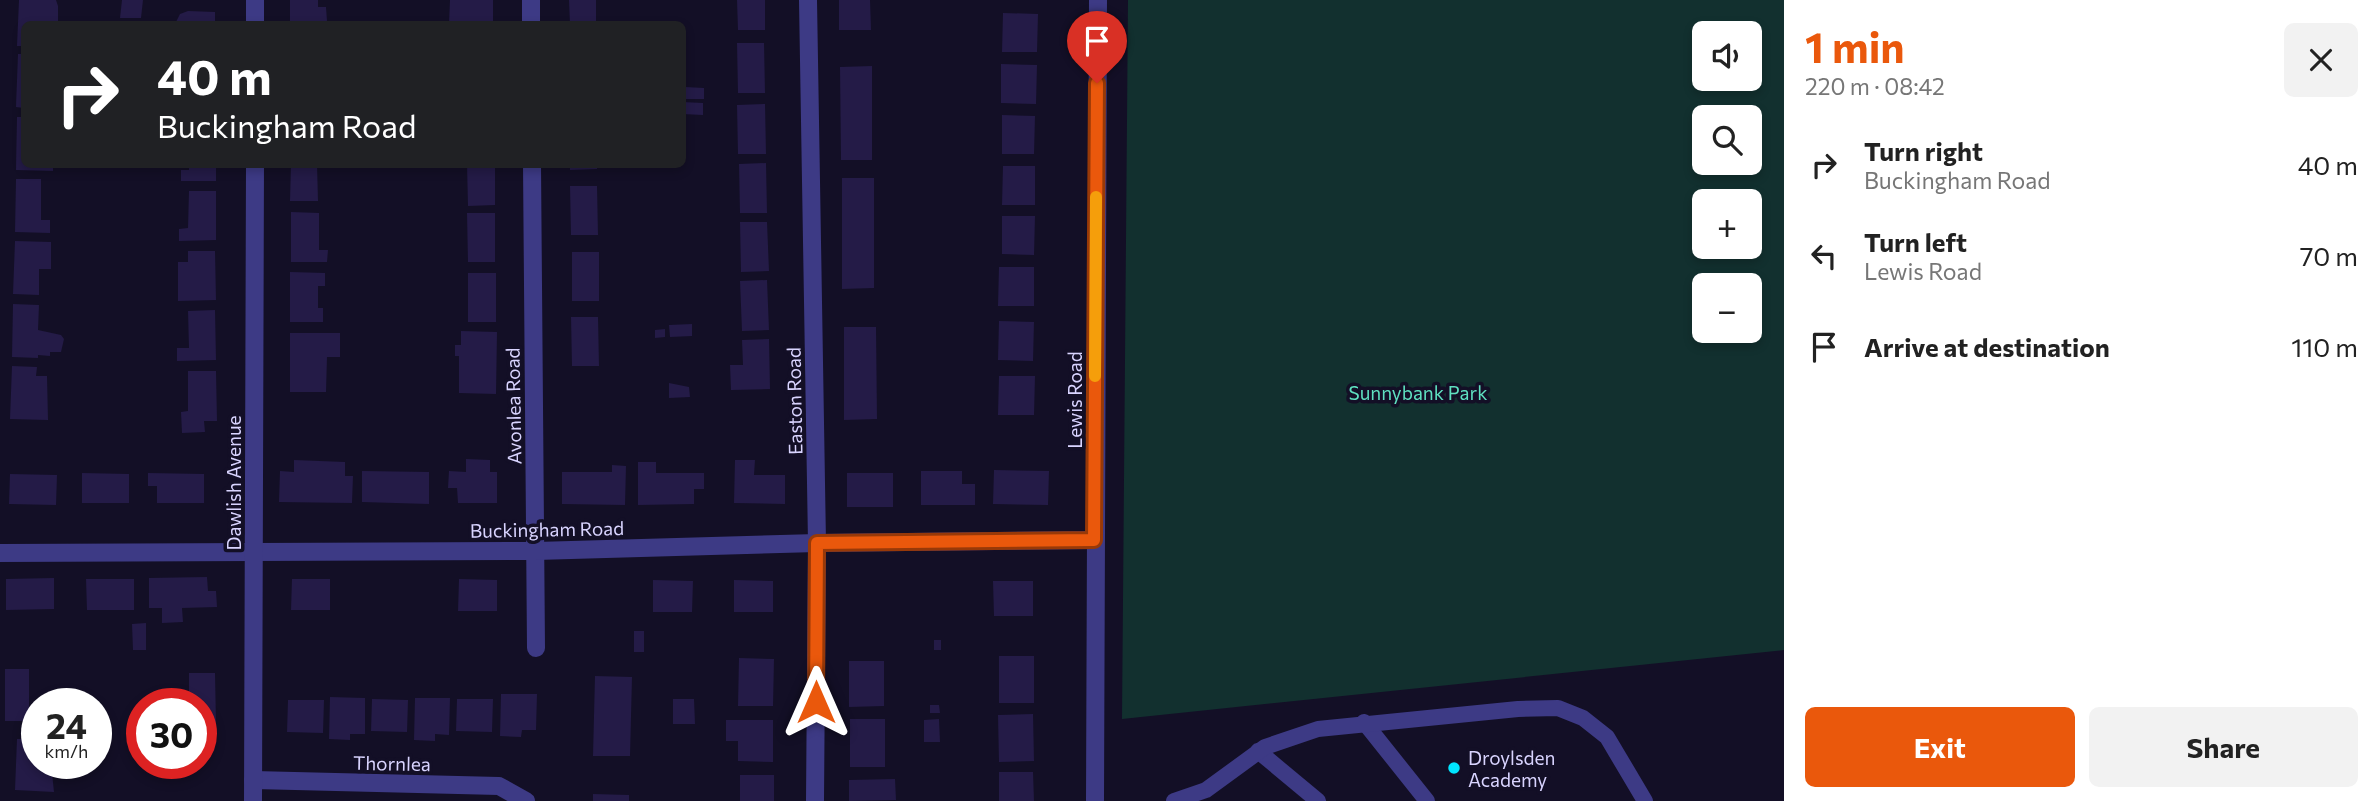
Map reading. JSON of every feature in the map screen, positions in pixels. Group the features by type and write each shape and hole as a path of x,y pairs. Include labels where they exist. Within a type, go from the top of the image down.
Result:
{"street":[{"path":"255,0 255,21"},
{"path":"531,0 531,21"},
{"name":"Easton Road","path":"808,0 817,543 815,801"},
{"name":"Lewis Road","path":"1095,801 1098,0"},
{"name":"Dawlish Avenue","path":"253,801 255,168"},
{"name":"Avonlea Road","path":"532,168 536,648"},
{"name":"Buckingham Road","path":"0,553 536,551 817,543 1094,540"},
{"name":"Thornlea","path":"253,780 499,786 526,801"}],"lane":[{"path":"1174,801 1206,790 1258,751 1318,729 1364,722 1558,708 1583,718 1608,737 1645,801"},
{"path":"1364,722 1427,801"},
{"path":"1258,751 1318,801"}],"green space":[{"name":"Sunnybank Park","path":"1128,0 1784,0 1784,650 1122,719"}],"building":[{"path":"19,0 56,0 58,21 21,21 21,46 17,46"},
{"path":"122,0 143,0 141,18 120,18"},
{"path":"290,0 318,0 318,7 326,7 327,21 290,21"},
{"path":"450,0 493,0 493,21 449,21"},
{"path":"569,0 596,0 596,21 570,21"},
{"path":"737,0 765,0 765,30 738,30"},
{"path":"839,0 870,0 871,30 839,30"},
{"path":"188,11 215,12 215,21 176,21 180,14"},
{"path":"1003,13 1038,14 1037,52 1002,52"},
{"path":"737,43 764,43 765,93 738,93"},
{"path":"18,54 21,54 21,108 16,107"},
{"path":"1001,64 1037,65 1036,104 1001,103"},
{"path":"872,66 872,160 841,160 840,67"},
{"path":"686,87 704,88 704,99 686,99"},
{"path":"686,102 703,103 703,115 686,114"},
{"path":"765,104 766,154 738,154 737,105"},
{"path":"1002,115 1035,116 1034,154 1002,154"},
{"path":"17,117 21,117 21,168 53,168 53,171 16,170"},
{"path":"766,163 767,213 740,213 739,164"},
{"path":"1003,166 1035,166 1035,205 1002,205"},
{"path":"216,168 216,181 181,181 181,170"},
{"path":"291,168 317,168 318,201 290,201"},
{"path":"467,168 495,168 495,205 468,206"},
{"path":"570,168 597,168 597,169"},
{"path":"842,178 874,178 874,288 842,289"},
{"path":"16,179 41,179 41,220 50,220 50,233 15,232"},
{"path":"570,186 597,186 598,235 571,235"},
{"path":"189,191 216,191 216,240 179,241 179,229 188,228"},
{"path":"291,212 319,213 319,250 328,250 327,262 291,262"},
{"path":"467,213 495,213 495,262 468,262"},
{"path":"1002,216 1035,216 1034,255 1002,254"},
{"path":"740,222 767,222 769,271 741,272"},
{"path":"15,241 51,242 51,269 39,269 39,295 13,294"},
{"path":"188,251 215,251 216,300 178,301 178,262 188,262"},
{"path":"572,252 599,252 599,301 572,301"},
{"path":"999,267 1034,267 1034,306 998,306"},
{"path":"290,272 325,273 325,286 318,286 318,308 323,308 323,322 290,322"},
{"path":"468,273 496,273 496,322 468,322"},
{"path":"767,280 769,330 742,331 740,281"},
{"path":"13,304 39,305 38,330 61,335 64,339 61,352 50,352 50,356 38,355 38,358 12,357"},
{"path":"215,310 216,360 177,361 177,348 189,348 188,311"},
{"path":"571,317 598,317 599,366 572,366"},
{"path":"999,321 1034,322 1033,361 998,360"},
{"path":"692,324 692,336 670,337 669,325"},
{"path":"844,327 876,327 877,419 844,420"},
{"path":"665,329 665,337 655,338 655,330"},
{"path":"461,331 497,332 496,394 459,393 459,356 455,356 455,345 461,345"},
{"path":"290,333 340,333 340,357 327,357 326,392 290,392"},
{"path":"769,339 770,389 731,390 730,365 743,365 742,340"},
{"path":"12,366 37,367 36,376 47,376 48,420 10,419"},
{"path":"188,371 216,371 217,421 204,421 205,432 182,433 181,412 188,411"},
{"path":"999,376 1035,376 1034,415 998,415"},
{"path":"669,383 689,387 690,397 669,398"},
{"path":"466,459 490,460 490,472 497,472 497,503 458,503 457,488 448,488 449,471 466,472"},
{"path":"294,460 345,462 345,476 353,476 352,503 279,502 280,471 294,472"},
{"path":"735,460 755,460 754,475 785,475 785,504 734,503"},
{"path":"638,462 656,462 656,473 704,473 704,489 694,489 694,504 638,505"},
{"path":"612,465 626,466 625,505 562,504 562,472 612,472"},
{"path":"994,470 1049,471 1048,505 993,504"},
{"path":"362,471 429,472 429,504 362,502"},
{"path":"921,471 962,471 962,484 975,484 975,505 921,505"},
{"path":"82,473 129,474 129,503 82,503"},
{"path":"148,473 204,474 204,503 157,503 157,486 148,486"},
{"path":"847,473 893,473 893,507 847,507"},
{"path":"10,474 57,475 56,505 9,504"},
{"path":"207,577 208,591 216,591 217,607 182,608 183,622 162,623 162,608 149,608 149,578"},
{"path":"54,578 54,609 6,610 6,579"},
{"path":"86,579 134,579 134,610 87,610"},
{"path":"292,579 330,579 330,610 291,610"},
{"path":"459,579 497,580 497,611 458,611"},
{"path":"653,580 693,581 692,612 653,612"},
{"path":"734,580 773,581 773,612 734,612"},
{"path":"993,581 1033,581 1033,616 994,616"},
{"path":"146,623 146,650 133,650 132,624"},
{"path":"634,631 644,631 644,652 634,652"},
{"path":"934,640 941,640 941,650 934,650"},
{"path":"999,656 1034,656 1034,703 999,703"},
{"path":"739,658 774,659 773,706 738,706"},
{"path":"849,661 884,661 884,706 849,707"},
{"path":"5,669 29,669 29,688 21,688 21,721 5,721"},
{"path":"189,673 215,673 215,688 189,688"},
{"path":"595,676 632,677 630,756 593,756"},
{"path":"501,694 537,694 536,730 522,730 521,737 500,736"},
{"path":"330,697 365,698 365,734 350,734 350,740 329,739"},
{"path":"415,698 450,698 449,735 435,734 435,741 414,740"},
{"path":"372,699 408,700 407,732 371,731"},
{"path":"457,699 493,699 492,732 456,731"},
{"path":"673,699 694,699 695,724 673,724"},
{"path":"288,700 324,700 323,733 287,732"},
{"path":"930,705 939,705 940,713 930,713"},
{"path":"1033,714 1034,761 999,762 998,715"},
{"path":"850,719 885,719 885,767 850,767"},
{"path":"939,719 940,742 924,742 924,720"},
{"path":"726,720 773,720 773,762 738,761 738,741 726,741"},
{"path":"17,739 21,739 21,779 53,779 54,792 15,790"},
{"path":"999,772 1033,772 1034,801 999,801"},
{"path":"740,775 774,775 774,801 740,801"},
{"path":"895,779 896,800 849,801 849,780"},
{"path":"593,794 629,795 629,801 593,801"}],"slow traffic":[{"path":"1095,376 1096,197"}],"place":[{"name":"Droylsden Academy","path":"1454,768"}],"route":[{"path":"816,702 817,543 1094,540 1097,83"}]}
